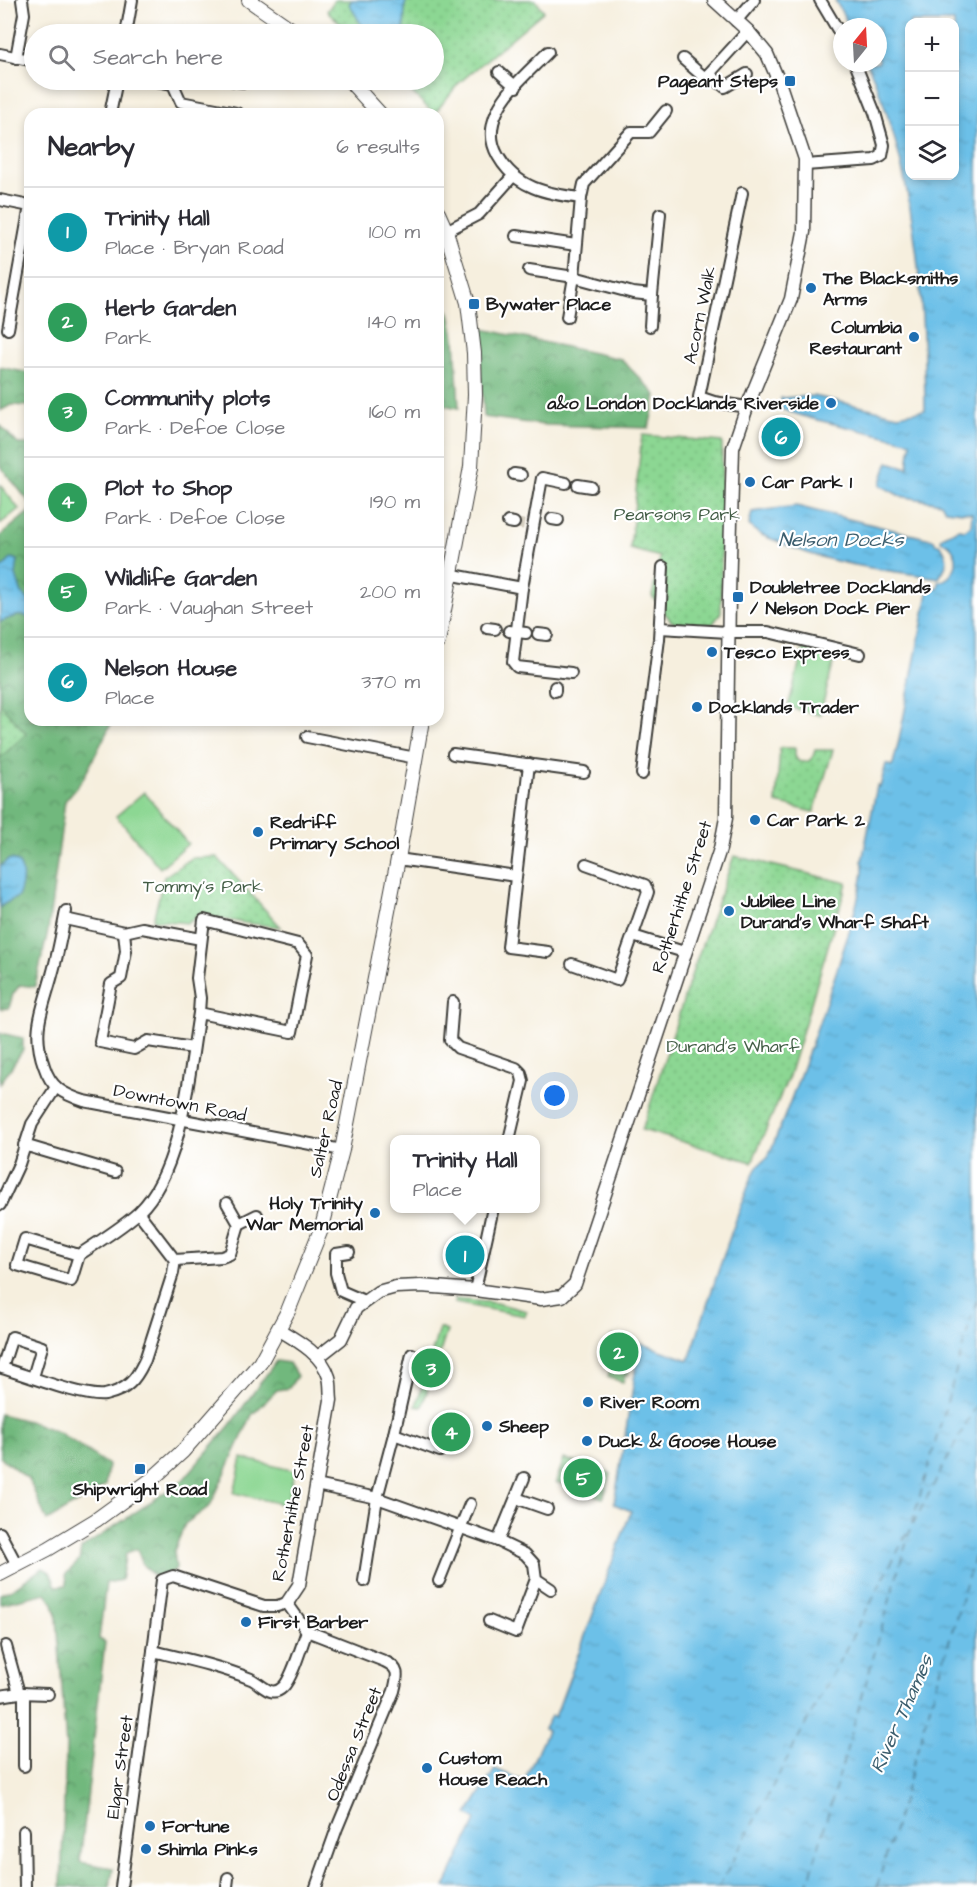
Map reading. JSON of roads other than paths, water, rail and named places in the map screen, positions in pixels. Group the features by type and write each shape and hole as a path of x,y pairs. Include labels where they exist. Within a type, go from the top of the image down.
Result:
{"main road":[{"path":"249,0 284,24"},
{"path":"358,90 375,108"},
{"path":"444,226 462,280 469,312 474,352 475,395 471,467 444,573"},
{"name":"Salter Road","path":"0,1574 96,1520 151,1480 183,1451 260,1363 278,1329 322,1227 342,1150 421,726"}],"street":[{"path":"16,58 24,14 22,0"},
{"path":"128,24 132,0"},
{"name":"Rotherhithe Street","path":"364,1301 378,1292 396,1287 422,1286 541,1299 562,1296 575,1284 717,858 726,818 733,448 795,284 804,232 805,159 767,54 748,31 714,0"},
{"path":"736,21 754,0"},
{"path":"820,0 833,22"},
{"path":"683,59 705,78 748,31"},
{"path":"548,52 503,101 497,112 492,136 495,149 513,176 542,192 581,198"},
{"path":"0,54 24,59"},
{"path":"499,72 516,87"},
{"path":"805,165 874,160 882,156 884,145 875,113 859,72"},
{"path":"709,74 725,87 747,74"},
{"path":"111,108 115,90"},
{"path":"178,90 181,102 212,108"},
{"path":"567,317 574,277 584,184 631,132 650,132 666,111"},
{"path":"446,231 479,214 513,176"},
{"name":"Acorn Walk","path":"742,193 699,397 747,408"},
{"path":"0,200 24,205"},
{"path":"650,326 660,214"},
{"path":"516,236 576,245"},
{"path":"8,329 24,240"},
{"path":"529,270 574,277 633,293 652,295"},
{"path":"566,483 527,476 541,520 522,588 513,662 518,667 557,674 571,674"},
{"path":"578,485 591,487"},
{"path":"642,774 660,628 663,567"},
{"path":"444,573 522,588"},
{"path":"660,628 768,632 860,654"},
{"path":"307,737 416,758"},
{"path":"453,754 584,772"},
{"path":"529,764 508,947 548,952"},
{"path":"398,859 516,876"},
{"path":"572,964 617,980 648,892 645,885 586,864"},
{"path":"0,1205 15,1156 56,1087 47,1076 37,1038 65,915 124,932 142,928 201,939"},
{"path":"79,1254 25,1239 17,1264 71,1281 79,1254 138,1213 151,1198 165,1174 174,1150 181,1120 199,1013 200,998 197,978 204,920 298,944 307,955 292,1032 199,1013"},
{"path":"124,932 126,951 121,978 111,984 100,1042 134,1049 148,1041 193,1048"},
{"path":"633,936 684,952"},
{"path":"453,1002 450,1040 458,1048 516,1068 521,1073 523,1080 510,1135"},
{"name":"Downtown Road","path":"56,1087 67,1095 84,1101 342,1150"},
{"path":"24,1144 116,1172"},
{"path":"175,1260 222,1257 230,1254 239,1224 227,1203"},
{"path":"33,1377 42,1347 12,1337 2,1368 86,1393 105,1395 131,1382 145,1360 173,1273 175,1260 138,1213"},
{"path":"475,1290 492,1213"},
{"path":"239,1224 257,1215"},
{"path":"278,1329 318,1357 341,1339 356,1308 364,1301 341,1291 336,1273 336,1254 349,1252"},
{"path":"364,1581 377,1498 412,1354"},
{"name":"Rotherhithe Street","path":"168,1576 264,1606 287,1603 299,1585 331,1400 329,1377 318,1357"},
{"path":"394,1434 440,1451"},
{"path":"498,1541 524,1478"},
{"path":"316,1485 377,1498 498,1541 525,1554 534,1564 536,1579 516,1632 489,1621"},
{"path":"516,1498 547,1509"},
{"path":"439,1581 470,1504"},
{"path":"0,1533 18,1565"},
{"name":"Elgar Street","path":"121,1887 160,1588 162,1580 168,1576"},
{"path":"536,1579 551,1588"},
{"path":"153,1651 223,1668 255,1681 263,1689 273,1692 282,1688 288,1680 307,1631 287,1603"},
{"name":"Odessa Street","path":"307,1631 393,1665 396,1669 397,1680 337,1828 316,1887"},
{"path":"6,1646 21,1693 24,1766"},
{"path":"0,1696 21,1693 48,1694"},
{"path":"24,1831 25,1887"}],"water":[{"path":"352,0 407,0 404,24 361,24 349,4"},
{"name":"River Thames","path":"835,0 977,0 977,1887 445,1887 476,1820 468,1814 495,1769 524,1781 547,1731 544,1729 551,1716 555,1717 631,1511 614,1504 640,1343 689,1360 748,1187 758,1167 768,1156 778,1133 842,955 862,879 862,861 877,786 880,787 886,764 891,766 893,764 899,740 929,588 938,589 939,582 949,577 955,567 954,551 941,541 942,537 959,529 965,530 971,525 972,513 945,510 941,503 900,496 880,485 888,462 908,468 911,442 780,409 781,398 814,396 898,415 925,410 922,322 914,233 897,146 871,72 887,72 887,18 845,18"},
{"name":"Nelson Docks","path":"796,506 934,540 944,550 947,558 946,565 939,578 836,561 796,549 762,535 749,525 752,512"},
{"path":"12,558 18,560 16,575 24,595 24,616 11,617 0,622 0,568"},
{"path":"12,859 20,865 22,870 21,887 18,897 0,908 0,867 7,860"}],"tunnel":[{"path":"514,523 526,525"}],"place":[{"name":"Pageant Steps","path":"790,81"},
{"name":"The Blacksmiths Arms","path":"811,288"},
{"name":"Bywater Place","path":"474,304"},
{"name":"Columbia Restaurant","path":"914,337"},
{"name":"a&o London Docklands Riverside","path":"831,403"},
{"name":"Nelson House","path":"781,437"},
{"name":"Car Park 1","path":"750,482"},
{"name":"Doubletree Docklands / Nelson Dock Pier","path":"738,597"},
{"name":"Tesco Express","path":"712,652"},
{"name":"Docklands Trader","path":"697,707"},
{"name":"Car Park 2","path":"755,820"},
{"name":"Redriff Primary School","path":"258,832"},
{"name":"Jubilee Line Durand's Wharf Shaft","path":"729,911"},
{"name":"Holy Trinity War Memorial","path":"375,1213"},
{"name":"Trinity Hall","path":"465,1255"},
{"name":"Herb Garden","path":"619,1352"},
{"name":"Community plots","path":"431,1368"},
{"name":"River Room","path":"588,1402"},
{"name":"Sheep","path":"487,1426"},
{"name":"Plot to Shop","path":"451,1432"},
{"name":"Duck & Goose House","path":"587,1441"},
{"name":"Shipwright Road","path":"140,1469"},
{"name":"Wildlife Garden","path":"583,1478"},
{"name":"First Barber","path":"246,1622"},
{"name":"Custom House Reach","path":"427,1768"},
{"name":"Fortune","path":"150,1826"},
{"name":"Shimla Pinks","path":"146,1849"}],"park label":[{"name":"Pearsons Park","path":"677,514"},
{"name":"Tommy's Park","path":"203,886"},
{"name":"Durand's Wharf","path":"733,1046"}]}
